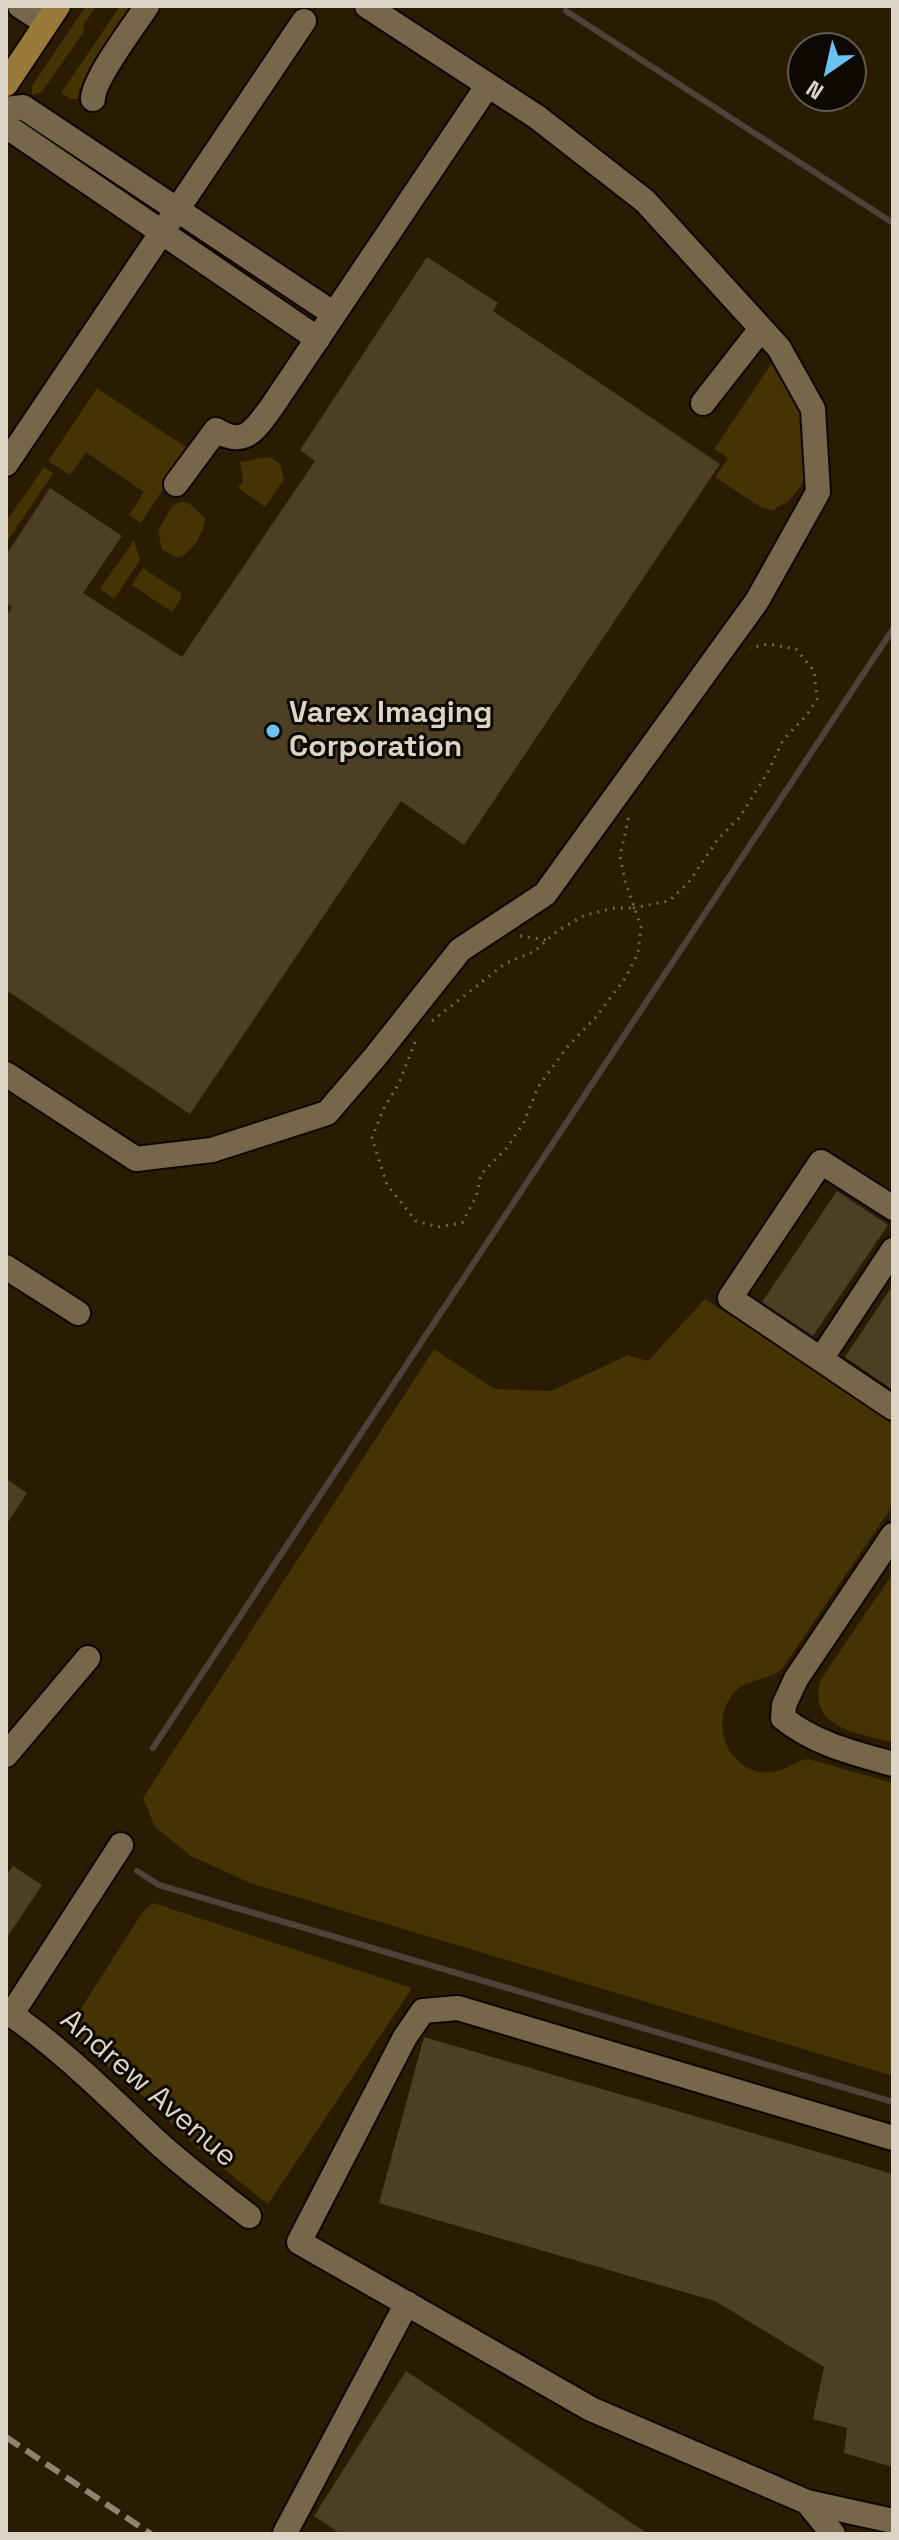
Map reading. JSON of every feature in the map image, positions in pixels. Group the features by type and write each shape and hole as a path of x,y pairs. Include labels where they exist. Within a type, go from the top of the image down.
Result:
{"main road":[{"path":"6,84 52,14"}],"street":[{"path":"20,6 52,14"},
{"path":"93,99 93,91 101,77 147,6"},
{"path":"6,1074 136,1159 212,1150 327,1113 460,950 545,894 757,601 818,492 813,409 779,348 645,201 537,117 367,6"},
{"path":"6,464 304,21"},
{"path":"176,484 216,430 234,438 245,437 252,432 488,85"},
{"path":"318,339 161,233 7,118 23,107 334,314"},
{"path":"703,403 761,329"},
{"path":"893,1208 821,1162 730,1298 893,1408"},
{"path":"821,1359 893,1250"},
{"path":"6,1267 78,1313"},
{"path":"893,1535 788,1692 783,1718 796,1729 825,1744 893,1764"},
{"path":"6,1755 88,1658"},
{"path":"9,2013 121,1845"},
{"path":"893,2138 458,2008 423,2011 405,2037 299,2242 591,2409 807,2502 893,2521"},
{"name":"Andrew Avenue","path":"9,2013 91,2077 155,2140 249,2216"},
{"path":"287,2534 407,2303"},
{"path":"807,2502 833,2534"}],"path":[{"path":"425,1028 506,963 535,951 557,931 585,915 669,901 689,882 718,839 740,817 767,774 783,740 817,699 814,671 796,649 768,644 737,651"},
{"path":"418,1034 399,1083 383,1110 372,1138 387,1185 416,1221 438,1227 462,1223 476,1197 481,1174 507,1148 524,1122 538,1087 626,977 638,953 641,927 620,856 628,816 635,806"}],"shaded area":[{"path":"86,6 97,6 83,25 84,31 42,92 32,95 32,86"},
{"path":"120,6 135,6 79,90 78,99 61,93"},
{"path":"773,361 793,391 803,421 806,473 788,502 772,510 762,508 715,477 728,458 714,449"},
{"path":"97,388 189,449 141,523 129,515 144,492 86,452 70,475 48,461"},
{"path":"270,457 280,464 284,479 265,507 238,488 243,481 240,462"},
{"path":"44,467 53,473 6,543 6,522"},
{"path":"182,501 205,518 196,542 177,558 162,549 158,531 172,506"},
{"path":"134,540 140,560 114,599 100,589"},
{"path":"143,568 181,593 172,612 132,585"},
{"path":"705,1299 893,1421 893,1505 782,1669 738,1689 726,1706 722,1720 723,1734 735,1758 759,1772 778,1771 808,1759 893,1783 893,2076 250,1883 191,1856 155,1827 143,1798 434,1349 495,1389 551,1391 628,1355 648,1361"},
{"path":"893,1573 893,1743 840,1726 822,1710 818,1697 820,1681"},
{"path":"153,1903 412,1988 268,2204 202,2152 67,2030 144,1910"}],"building":[{"name":"Varex Imaging Corporation","path":"427,257 498,303 493,311 720,464 464,845 401,801 190,1114 6,990 6,617 12,607 6,603 6,555 50,488 122,536 83,593 182,657 315,461 300,450"},
{"path":"837,1191 888,1225 813,1336 762,1302"},
{"path":"893,1285 893,1390 845,1357"},
{"path":"6,1479 27,1493 6,1525"},
{"path":"13,1866 42,1885 6,1939 6,1876"},
{"path":"424,2037 893,2174 893,2467 844,2453 847,2428 813,2419 824,2367 715,2301 379,2203"},
{"path":"406,2371 648,2534 341,2534 314,2516"}],"waterway":[{"path":"566,11 893,223"},
{"path":"153,1748 893,629"},
{"path":"137,1871 159,1885 893,2102"}],"railway":[{"path":"6,2437 151,2534"}],"place":[{"name":"Varex Imaging Corporation","path":"273,731"}]}
